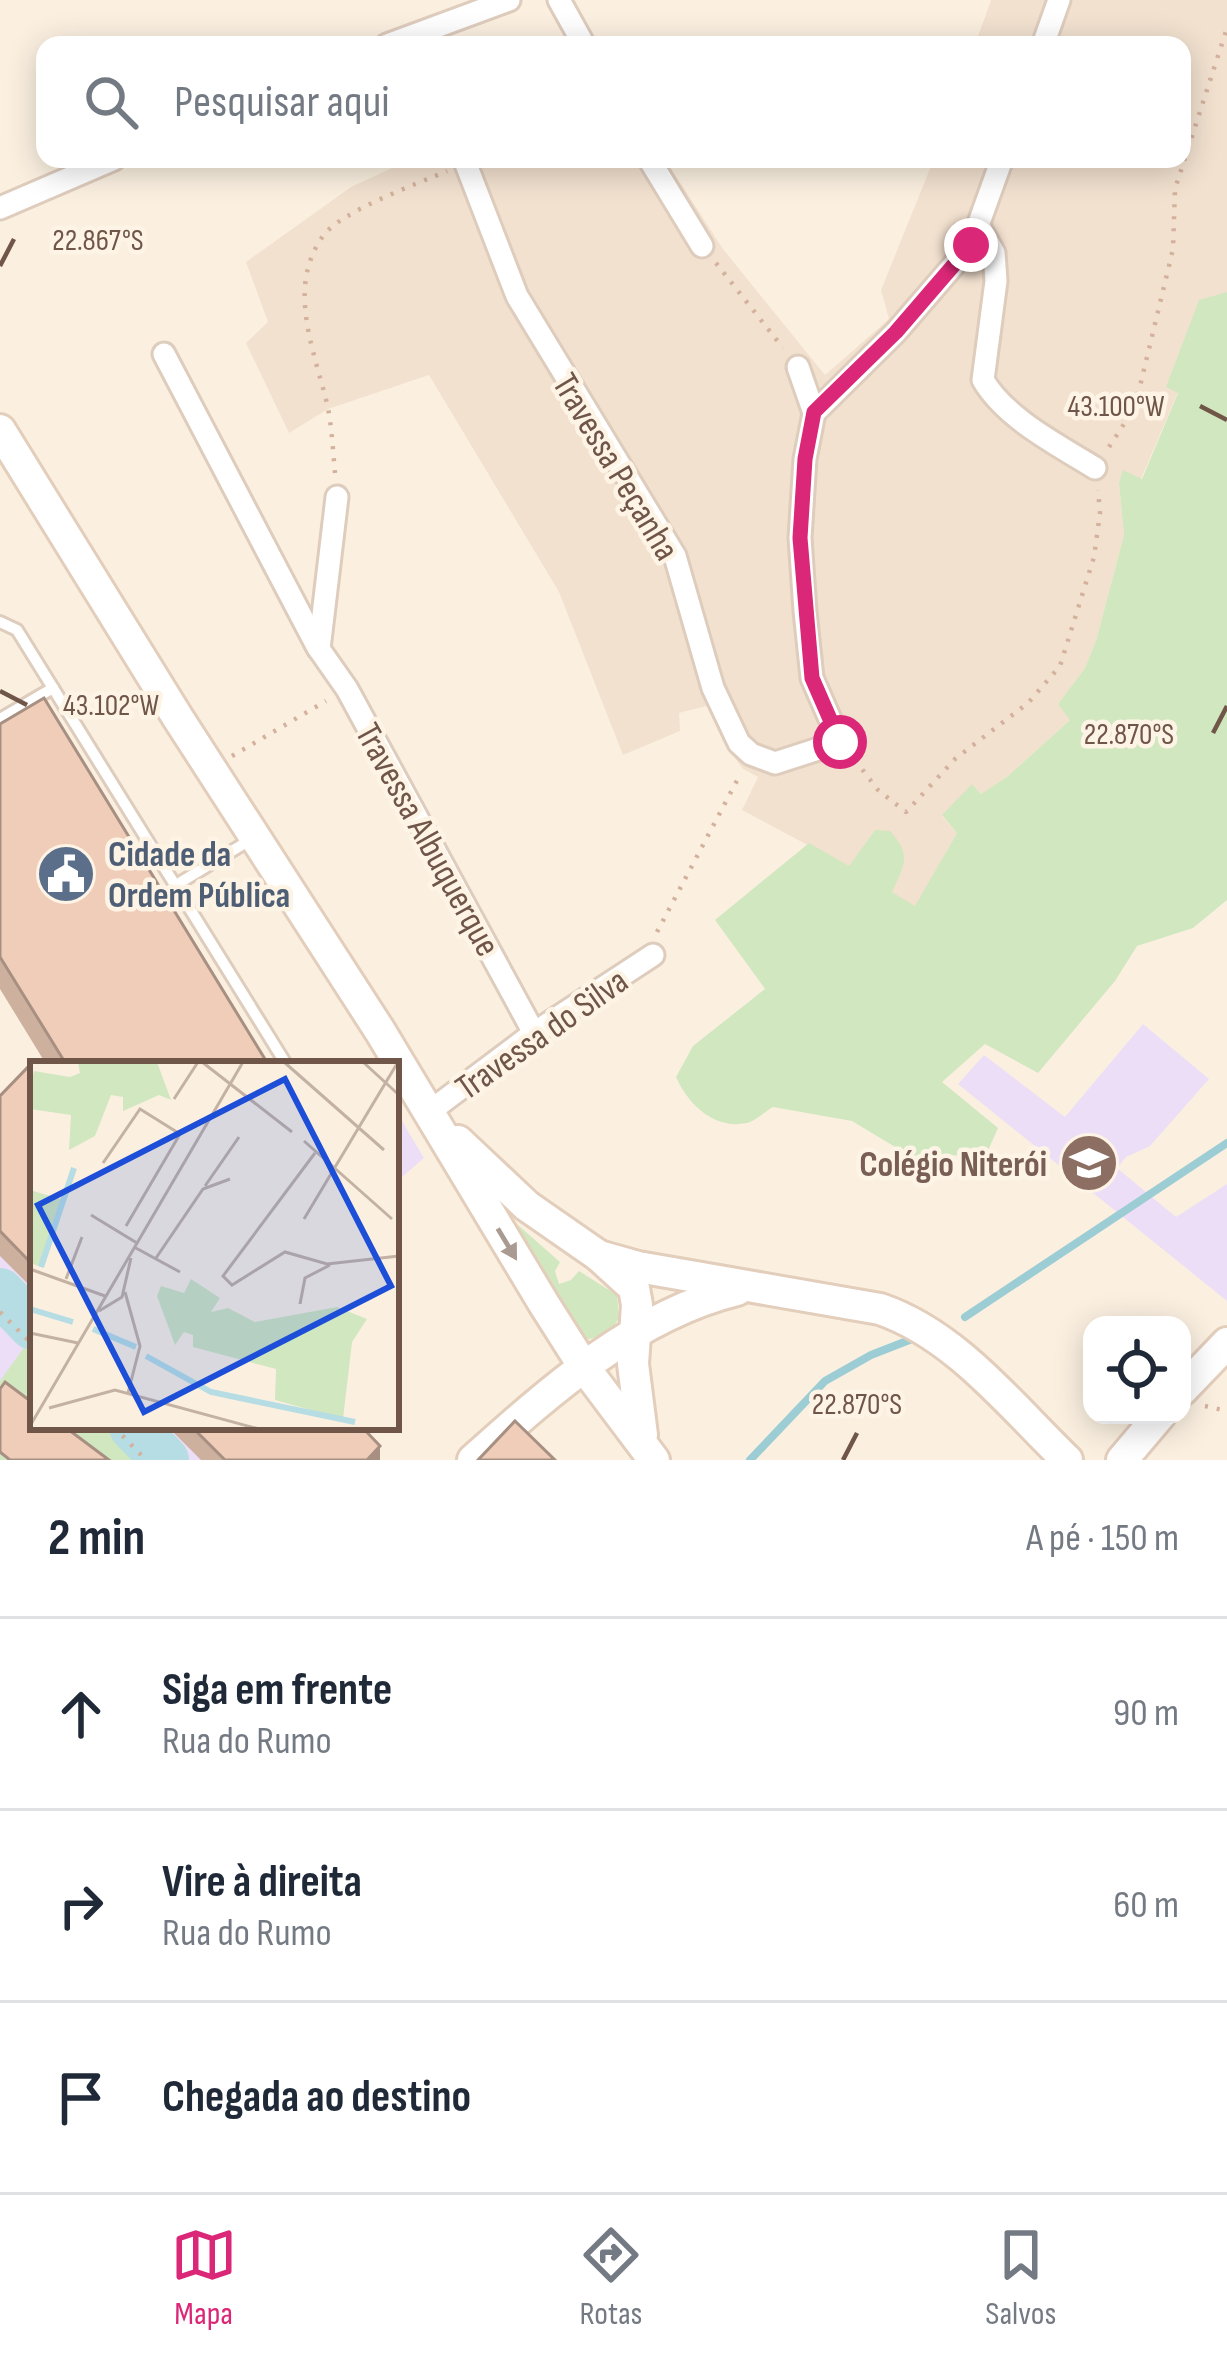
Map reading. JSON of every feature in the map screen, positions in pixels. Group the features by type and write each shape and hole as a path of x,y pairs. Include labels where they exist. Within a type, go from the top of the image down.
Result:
{"main road":[{"path":"0,430 390,1061"},
{"path":"414,1101 527,1206 599,1256 634,1288 633,1364 649,1452"},
{"path":"414,1101 584,1366 649,1452"},
{"path":"599,1256 880,1309 906,1318 940,1337 1067,1460"},
{"path":"473,1460 584,1366 704,1298 748,1287"},
{"path":"1191,1380 1227,1342"},
{"path":"1122,1460 1152,1424"}],"street":[{"path":"432,36 509,0"},
{"path":"559,0 579,36"},
{"path":"1046,36 1059,0"},
{"path":"0,208 92,168"},
{"name":"Travessa Peçanha","path":"472,168 525,310 675,556 713,688 739,743 751,754"},
{"path":"654,168 702,246"},
{"path":"814,412 927,298 980,228 999,168"},
{"path":"980,228 994,253 995,281 983,380 997,398 1049,440 1095,468"},
{"name":"Travessa Albuquerque","path":"164,354 319,649 347,689 534,1034"},
{"path":"751,754 775,763 840,742 812,678 800,538 805,459 814,412 798,367"},
{"path":"319,649 337,497"},
{"name":"Travessa do Silva","path":"414,1101 534,1034 653,956"}],"lane":[{"path":"0,622 17,630 284,1061"},
{"path":"0,719 53,688"},
{"path":"176,885 254,837"}],"path":[{"path":"1191,139 1227,28"},
{"path":"337,497 328,409 305,332 308,269 324,234 376,201 451,168"},
{"path":"840,742 878,790 906,812 955,759 1028,703 1060,666 1084,594 1100,513 1095,468 1135,407 1173,249 1175,189 1182,168"},
{"path":"702,246 798,367"},
{"path":"212,768 347,689"},
{"path":"653,956 654,937 751,754"},
{"path":"0,1312 30,1342"},
{"path":"116,1430 146,1460"}],"shaded area":[{"path":"991,0 1227,0 1227,292 1199,301 1167,387 1178,392 1141,479 1124,471 1119,483 1124,535 1096,641 1085,668 1058,704 1071,719 1008,776 981,794 973,785 942,816 957,833 915,907 892,892 875,830 849,867 742,810 758,777 743,769 725,745 707,706 679,713 680,731 623,755 559,592 429,375 328,409 289,433 246,343 268,322 246,262 351,187 392,168 671,168 723,249 825,375 889,319 881,290 930,168 1191,168 1191,36 978,36"},
{"name":"Colégio Niterói","path":"1143,1024 1209,1079 1150,1146 1126,1157 1117,1168 1176,1217 1227,1184 1227,1301 958,1084 984,1055 1065,1117"},
{"path":"30,1083 30,1430 343,1430 370,1460 0,1460 0,1113"},
{"path":"399,1116 424,1158 399,1179"}],"green space":[{"path":"1227,292 1227,900 1193,928 1137,946 1115,981 1038,1073 985,1044 942,1082 998,1128 986,1155 910,1156 852,1121 773,1107 750,1122 713,1119 688,1097 676,1077 693,1046 765,989 715,920 809,843 849,866 875,830 890,831 901,847 903,867 892,892 915,906 957,833 942,815 972,784 981,794 1008,776 1070,720 1058,704 1085,668 1096,641 1124,535 1119,483 1123,470 1142,479 1178,393 1166,387 1199,300"},
{"path":"485,1196 560,1262 555,1271 559,1284 579,1271 617,1295 619,1318 610,1333 586,1340 576,1336"},
{"path":"30,1339 30,1430 136,1430 165,1460 0,1460 0,1381"}],"building":[{"name":"Cidade da Ordem Pública","path":"44,698 266,1061 64,1061 0,957 0,724"},
{"path":"30,1067 30,1262 0,1231 0,1096"},
{"path":"5,1382 30,1401 30,1430 69,1430 109,1460 10,1460 0,1452 0,1389"},
{"path":"515,1421 555,1460 478,1460"},
{"path":"195,1430 365,1430 380,1446 367,1460 225,1460"}],"waterway":[{"path":"965,1317 1227,1143"},
{"path":"0,1292 30,1323"},
{"path":"750,1460 825,1381 912,1339"},
{"path":"136,1430 165,1460"}],"place":[{"name":"Cidade da Ordem Pública","path":"66,874"},
{"name":"Colégio Niterói","path":"1089,1163"}],"route":[{"path":"840,742 812,678 800,538 805,459 814,412 896,332 971,245"}]}
